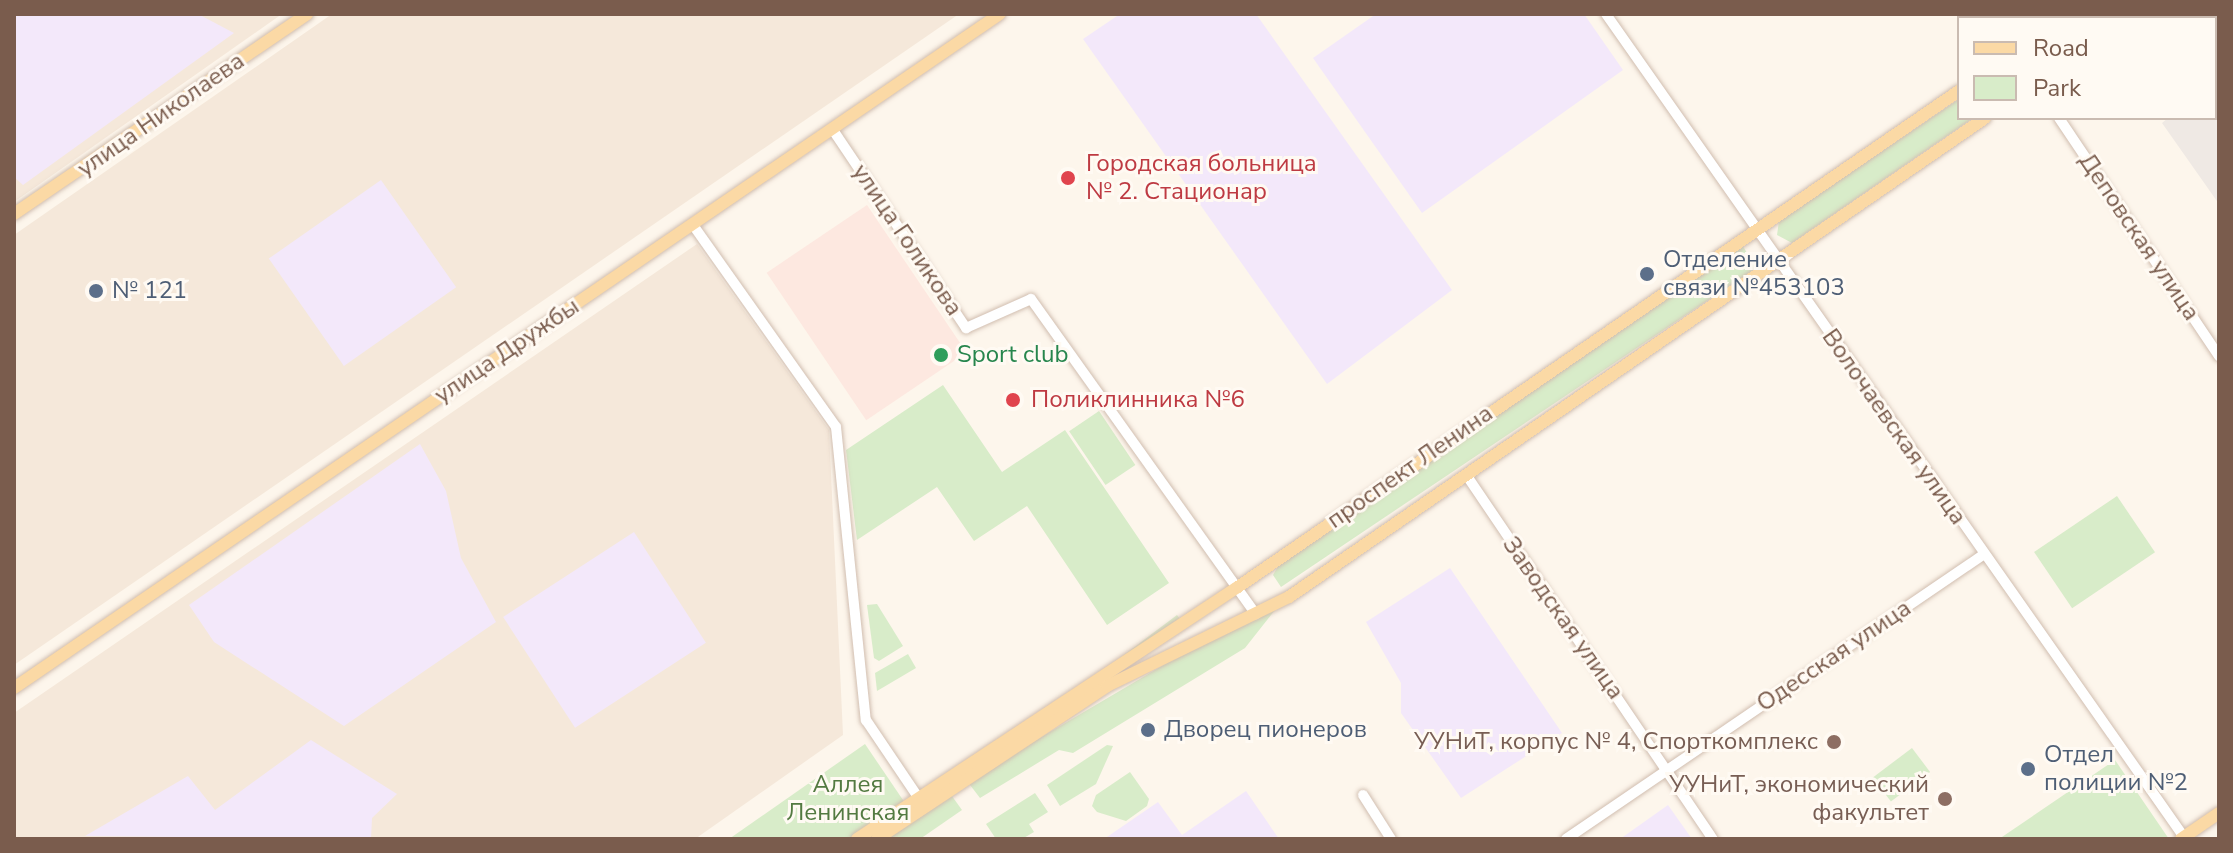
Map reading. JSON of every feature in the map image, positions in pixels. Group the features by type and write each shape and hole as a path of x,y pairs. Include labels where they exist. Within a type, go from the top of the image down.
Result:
{"main road":[{"name":"улица Николаева","path":"14,214 307,14"},
{"name":"улица Дружбы","path":"14,688 1000,14"},
{"name":"проспект Ленина","path":"877,839 921,801 1957,92"},
{"name":"проспект Ленина","path":"857,839 1107,686 1296,592 1982,120"},
{"path":"2183,838 2219,813"}],"street":[{"name":"Волочаевская улица","path":"1606,14 2183,838"},
{"name":"Деповская улица","path":"2060,120 2219,356"},
{"name":"улица Голикова","path":"833,130 966,328 1031,299 1256,614"},
{"path":"693,225 836,427 866,720 921,801"},
{"name":"Заводская улица","path":"1467,476 1713,839"},
{"name":"Одесская улица","path":"1566,839 1983,555"},
{"path":"1363,795 1391,839"}],"shaded area":[{"path":"14,14 282,14 14,202"},
{"path":"14,14 198,14 234,33 23,185 14,177"},
{"path":"332,14 959,14 14,665 14,235"},
{"path":"1120,14 1256,14 1452,290 1327,384 1083,39"},
{"path":"1376,14 1584,14 1623,70 1422,213 1313,58"},
{"path":"2219,82 2219,204 2162,123 2166,120 2217,120"},
{"path":"381,180 456,287 344,366 269,259"},
{"path":"867,205 967,353 866,420 767,273"},
{"path":"697,244 829,430 843,735 695,839 14,839 14,713"},
{"path":"420,444 446,491 461,558 496,622 344,726 214,642 189,605"},
{"path":"634,532 706,643 575,728 503,617"},
{"path":"1450,568 1562,733 1461,798 1401,713 1401,683 1366,622"},
{"path":"311,740 397,794 372,818 371,839 85,836 188,776 215,810"},
{"path":"1246,791 1279,839 1104,839 1158,802 1182,835"},
{"path":"1668,805 1692,839 1620,839"}],"green space":[{"path":"1957,100 1957,120 1970,120 1792,243 1777,235 1779,221"},
{"path":"1741,243 1756,268 1281,587 1273,575 1280,563"},
{"path":"943,385 1002,472 1065,430 1169,583 1107,625 1027,506 974,541 937,487 857,540 846,450"},
{"path":"1099,411 1135,465 1106,485 1069,431"},
{"path":"2117,496 2155,552 2072,608 2034,552"},
{"path":"877,604 903,646 879,661 874,658 867,605"},
{"path":"1275,610 1245,648 1073,753 1059,750 980,798 967,781 1189,650"},
{"path":"1177,615 1180,619 976,772 973,768"},
{"path":"908,654 916,668 877,691 875,673"},
{"name":"Аллея Ленинская","path":"865,744 905,803 851,839 729,839"},
{"path":"1107,745 1113,746 1096,784 1060,806 1047,785"},
{"path":"1912,748 1930,772 1891,801 1873,777"},
{"path":"2115,760 2169,839 1999,839"},
{"path":"1130,772 1149,799 1147,806 1126,821 1097,812 1092,806 1096,795"},
{"path":"949,792 962,810 920,839 882,839"},
{"path":"1035,793 1048,812 1029,824 1034,832 1022,839 996,839 986,824"}],"place":[{"name":"Городская больница № 2. Стационар","path":"1068,178"},
{"name":"Отделение связи №453103","path":"1647,274"},
{"name":"№ 121","path":"96,291"},
{"name":"Sport club","path":"941,355"},
{"name":"Поликлинника №6","path":"1013,400"},
{"name":"Дворец пионеров","path":"1148,730"},
{"name":"УУНиТ, корпус № 4, Спорткомплекс","path":"1834,742"},
{"name":"Отдел полиции №2","path":"2028,769"},
{"name":"УУНиТ, экономический факультет","path":"1945,799"}]}
